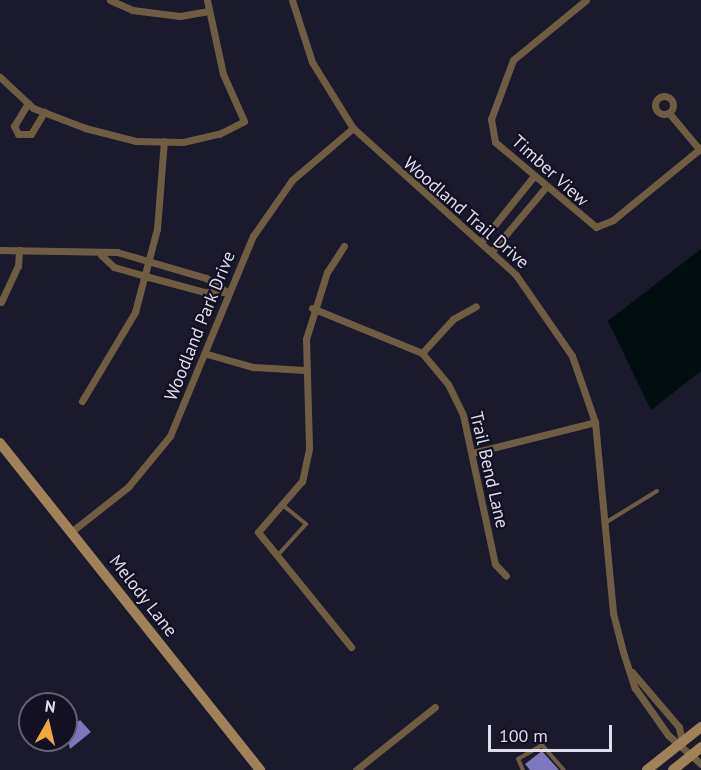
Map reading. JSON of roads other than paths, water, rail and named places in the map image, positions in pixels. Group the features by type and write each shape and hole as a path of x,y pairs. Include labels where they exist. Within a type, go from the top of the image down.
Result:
{"street":[{"path":"110,0 132,10 180,16 209,11"},
{"path":"0,77 28,103 44,112 136,141 202,139 244,122 223,74 207,0"},
{"name":"Woodland Trail Drive","path":"292,0 312,62 353,128 492,251 554,325 572,356 595,422 613,613 635,688 668,735 682,742"},
{"name":"Timber View","path":"586,0 513,60 491,119 495,142 545,188 596,227 613,220 700,149"},
{"path":"28,103 14,126 18,134 31,134 44,112"},
{"path":"669,113 700,149"},
{"name":"Woodland Park Drive","path":"71,532 128,487 170,436 207,354 227,292 253,236 292,180 353,128"},
{"path":"82,400 130,321 151,260 162,196 164,141"},
{"path":"481,242 534,177"},
{"path":"492,251 545,188"},
{"path":"344,246 312,308 305,370 309,449 302,481 284,506 258,532 351,647"},
{"path":"0,250 101,255 117,252 151,260 206,278 227,292"},
{"path":"1,302 18,266 18,250"},
{"path":"101,255 114,267 204,292 227,292"},
{"path":"312,308 422,353 453,319 476,306"},
{"name":"Trail Bend Lane","path":"422,353 464,415 495,564 506,576"},
{"path":"207,354 253,367 305,370"},
{"path":"472,453 595,422"},
{"name":"Melody Lane","path":"0,443 260,770"},
{"name":"Woodland Trail Drive","path":"631,672 679,727 682,742"},
{"path":"356,770 435,707"},
{"path":"647,770 701,726"},
{"path":"682,742 697,751 701,764"},
{"path":"673,770 697,751"}],"lane":[{"path":"605,523 657,491"},
{"path":"277,555 306,524 284,506"},
{"path":"523,770 518,759 542,745 564,770"}]}
